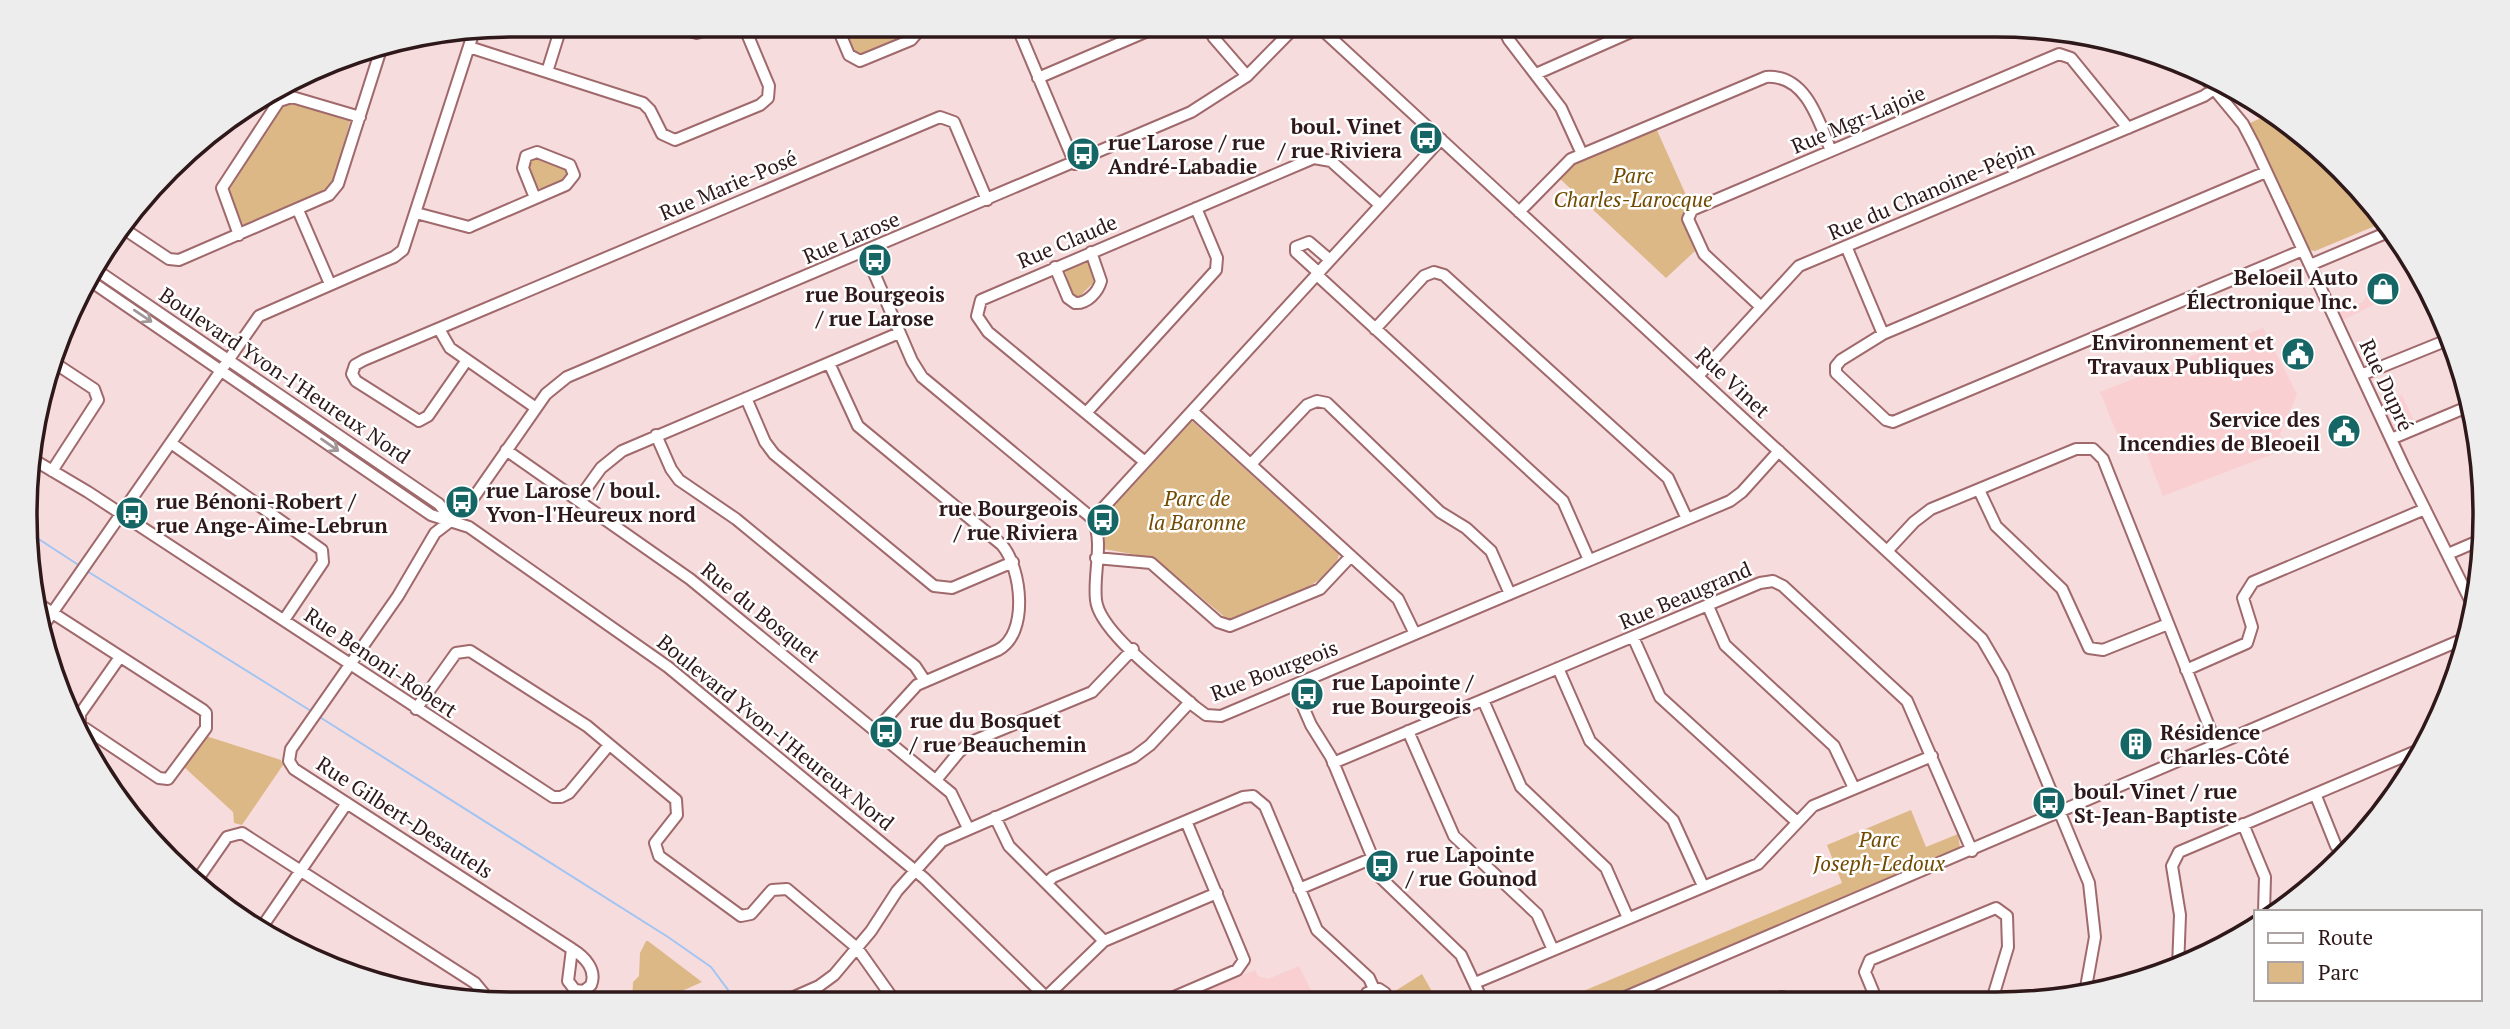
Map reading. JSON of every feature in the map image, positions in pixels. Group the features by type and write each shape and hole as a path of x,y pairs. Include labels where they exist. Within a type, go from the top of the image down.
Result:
{"street":[{"path":"547,72 558,37"},
{"path":"469,47 643,103 650,110 662,134 677,139 760,105 768,99 769,86 748,37"},
{"path":"841,37 849,55 860,61 914,37"},
{"path":"1021,37 1075,164"},
{"path":"1038,78 1134,37"},
{"path":"1213,37 1247,76"},
{"name":"Rue Larose","path":"452,521 465,510 550,390 567,377 1075,164 1191,112 1247,76 1285,37"},
{"name":"Rue Vinet","path":"1330,37 1965,621 1987,646 2003,675 2062,812 2089,883 2095,914 2094,953 2087,983"},
{"path":"1507,37 1564,112 1583,154"},
{"path":"1536,74 1620,37"},
{"path":"49,619 261,314 399,254 406,244 471,39"},
{"name":"Rue Mgr-Lajoie","path":"1760,306 1702,252 1688,222 1688,214 1693,209 2061,54 2071,58 2127,128"},
{"path":"129,232 176,261 329,195 336,189 379,57"},
{"path":"1519,212 1561,167 1583,154 1769,77 1785,80 1805,96 1831,151"},
{"name":"Rue du Chanoine-Pépin","path":"1698,376 1793,270 2213,89"},
{"name":"Rue Dupré","path":"2215,91 2243,124 2424,509 2467,592"},
{"path":"239,234 222,188 281,100 292,97 360,117"},
{"name":"Rue Marie-Posé","path":"467,360 428,416 419,421 408,417 353,378 352,370 356,363 940,117 954,122 987,200"},
{"path":"865,252 914,366 925,381 1093,519 1441,139"},
{"path":"416,213 467,227 535,198 570,183 574,175 570,164 537,152 526,156 523,168 535,198"},
{"name":"Rue Claude","path":"1145,462 988,332 977,316 978,305 985,297 1317,157 1331,161 1380,205"},
{"path":"2266,172 1883,334 1851,353 1835,369 1838,376 1886,420 1893,422 2303,250"},
{"path":"1086,413 1216,270 1217,258 1196,208"},
{"path":"298,210 330,284"},
{"path":"2309,265 2382,234"},
{"path":"1330,260 1311,243 1296,247 1295,251 1375,329 1563,501 1589,560"},
{"path":"1846,246 1883,334"},
{"path":"1055,267 1069,300 1084,302 1101,281 1091,251"},
{"path":"1375,329 1424,276 1434,272 1444,275 1668,478 1687,519"},
{"name":"Boulevard Yvon-l'Heureux Nord","path":"102,274 439,504 452,521"},
{"name":"Boulevard Yvon-l'Heureux Nord","path":"96,285 223,369 430,515 469,527 623,633 915,870 1041,992"},
{"path":"439,328 447,345 536,408"},
{"path":"578,500 613,457 656,435 900,333"},
{"path":"2361,375 2441,343"},
{"path":"829,363 858,426 1000,543 1013,562 1018,583 1017,627 1012,639 1002,648 925,681 906,693 875,731"},
{"path":"52,471 98,400 94,389 60,367"},
{"path":"746,398 765,442 774,454 934,586 952,588 1013,562"},
{"path":"1251,464 1307,405 1317,401 1327,403 1440,512 1466,528 1491,551 1510,594"},
{"path":"2391,439 2461,409"},
{"path":"1192,411 1401,601 1415,634"},
{"path":"656,435 671,469 680,480 753,534 915,666 925,681"},
{"path":"171,443 322,550 323,562 284,620"},
{"path":"1888,550 1922,515 2080,448 2096,451 2103,460 2216,744"},
{"name":"Rue du Bosquet","path":"506,450 690,579 936,780 955,798 968,828"},
{"name":"Rue Bourgeois","path":"1093,519 1097,529 1095,597 1100,614 1190,702 1204,713 1218,716 1740,495 1779,451"},
{"name":"Rue Benoni-Robert","path":"40,464 555,797 569,793 609,745"},
{"path":"1979,489 1996,526 2062,589 2089,648 2100,650 2168,624"},
{"path":"2186,670 2238,650 2249,641 2252,627 2244,595 2253,582 2424,509"},
{"name":"Rue Gilbert-Desautels","path":"452,521 435,533 398,596 289,752 290,763 346,803 572,948"},
{"path":"2448,554 2472,544"},
{"path":"1097,558 1151,563 1216,620 1230,626 1320,589 1351,556"},
{"name":"Rue Beaugrand","path":"1333,763 1765,582 1781,584 1908,701 1972,851"},
{"path":"1708,606 1726,645 1834,746 1854,788"},
{"path":"46,609 202,710 208,717 206,728 168,779 159,778 91,734"},
{"path":"1633,637 1660,697 1797,822"},
{"path":"1640,992 2456,642"},
{"path":"936,780 968,744 1094,690 1133,649"},
{"path":"416,709 456,653 467,650 587,726 678,804 677,815 655,843 659,856 741,916 751,914 772,890 785,888 857,948 888,992"},
{"path":"80,713 120,657"},
{"path":"1558,668 1588,737 1673,820 1703,886"},
{"path":"1294,686 1311,725 1333,763 1388,887 1461,955 1479,992"},
{"path":"1483,700 1521,787 1602,865 1628,918"},
{"path":"812,992 831,978 857,948 915,870 939,843 1139,754 1190,702"},
{"path":"1408,732 1454,836 1537,914 1553,950"},
{"path":"2178,956 2180,915 2172,869 2174,858 2181,850 2316,796 2408,755"},
{"path":"1475,983 1760,862 1816,804 1932,756"},
{"path":"2316,796 2338,847"},
{"path":"1047,883 1053,877 1243,797 1258,798 1265,806 1317,930 1369,978 1374,989 1382,992"},
{"path":"265,921 346,803"},
{"path":"995,817 1009,846 1104,941"},
{"path":"1186,821 1244,962 1237,970 1186,992"},
{"path":"2243,824 2264,874 2264,910"},
{"path":"200,875 227,837 236,832 245,834 475,983 481,991"},
{"path":"1299,889 1373,858"},
{"path":"1056,992 1104,941 1217,893"},
{"path":"1873,992 1865,972 1868,961 1994,908 2003,911 2007,916 2008,937 1994,992"},
{"path":"1369,992 1374,989"}],"shaded area":[{"path":"2384,272 2394,294 2342,321 2338,313 2363,302 2375,280 2374,277"},
{"path":"2263,328 2297,394 2280,434 2286,449 2163,496 2143,444 2124,451 2100,392"},
{"path":"2402,395 2415,423 2394,431 2381,405"},
{"path":"1299,966 1312,992 1202,992 1255,970 1258,976 1268,979"}],"green space":[{"path":"847,37 904,37 861,56 853,52"},
{"path":"292,102 350,121 333,184 324,192 243,225 227,189 284,104"},
{"path":"2262,118 2311,155 2355,199 2376,226 2315,251 2309,250 2250,123"},
{"name":"Parc Charles-Larocque","path":"1656,128 1690,204 1683,221 1695,251 1666,278 1558,177 1580,160"},
{"path":"537,158 565,168 568,175 554,186 537,188 528,169 530,160"},
{"path":"1085,262 1091,266 1095,281 1078,298 1072,295 1065,271"},
{"name":"Parc de la Baronne","path":"1192,421 1339,554 1335,565 1325,575 1312,585 1279,601 1237,618 1227,619 1154,558 1104,549 1105,516"},
{"path":"206,736 281,760 283,765 242,825 234,823 233,812 184,767"},
{"name":"Parc Joseph-Ledoux","path":"1911,810 1926,847 1958,834 1960,848 1625,992 1581,992 1842,883 1827,845"},
{"path":"648,941 702,982 680,992 633,992 633,982 639,976 640,953"},
{"path":"1422,974 1432,992 1394,992"}],"waterway":[{"path":"38,538 80,566"},
{"path":"87,571 311,711"},
{"path":"318,716 668,937 711,967 730,992"}],"place":[{"name":"boul. Vinet / rue Riviera","path":"1426,138"},
{"name":"rue Larose / rue André-Labadie","path":"1083,154"},
{"name":"rue Bourgeois / rue Larose","path":"875,260"},
{"name":"Beloeil Auto Électronique Inc.","path":"2383,289"},
{"name":"Environnement et Travaux Publiques","path":"2298,354"},
{"name":"Service des Incendies de Bleoeil","path":"2344,431"},
{"name":"rue Larose / boul. Yvon-l'Heureux nord","path":"462,502"},
{"name":"rue Bénoni-Robert / rue Ange-Aime-Lebrun","path":"132,513"},
{"name":"rue Bourgeois / rue Riviera","path":"1103,520"},
{"name":"rue Lapointe / rue Bourgeois","path":"1307,694"},
{"name":"rue du Bosquet / rue Beauchemin","path":"886,732"},
{"name":"Résidence Charles-Côté","path":"2136,744"},
{"name":"boul. Vinet / rue St-Jean-Baptiste","path":"2049,803"},
{"name":"rue Lapointe / rue Gounod","path":"1382,866"}]}
